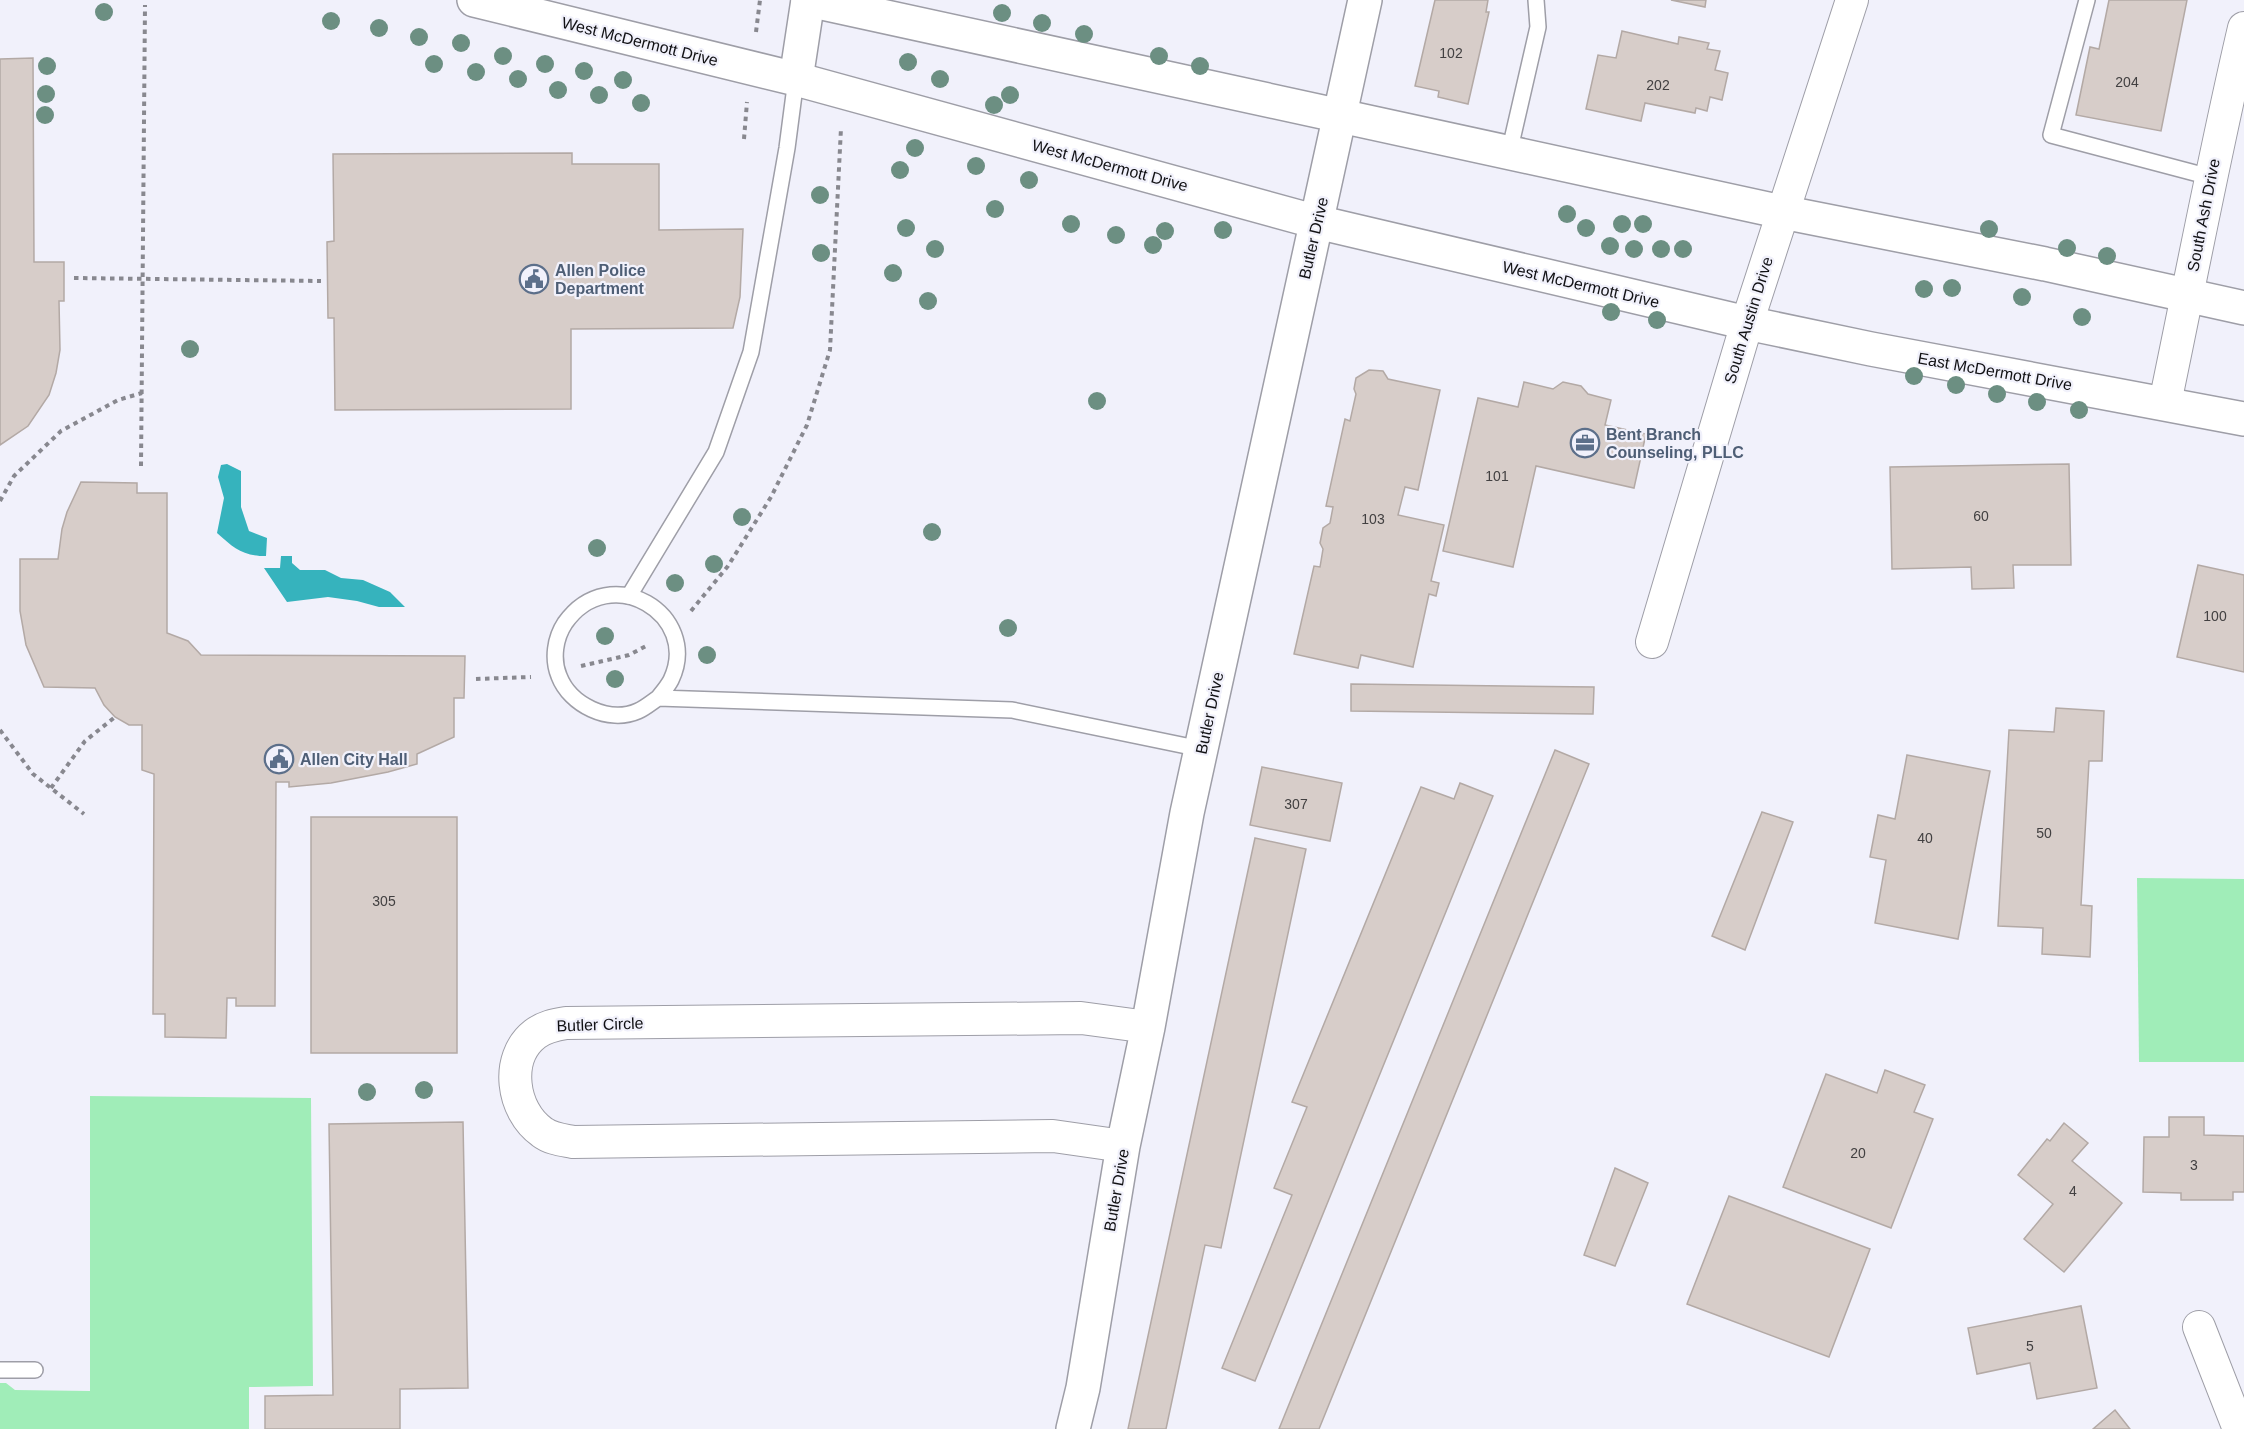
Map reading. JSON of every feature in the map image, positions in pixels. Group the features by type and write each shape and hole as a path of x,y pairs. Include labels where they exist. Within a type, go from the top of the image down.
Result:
{"main road":[{"name":"West McDermott Drive","path":"474,0 796,79 1317,222 1747,323"},
{"path":"796,79 808,0 1782,212 2045,264 2244,308"},
{"name":"Butler Drive","path":"1072,1429 1084,1379 1123,1146 1148,1027 1187,813 1365,0"},
{"name":"East McDermott Drive","path":"1747,323 1871,349 2244,419"}],"street":[{"name":"South Austin Drive","path":"1652,642 1747,323 1852,0"},
{"name":"South Ash Drive","path":"2165,403 2202,230 2210,177 2244,28"},
{"name":"Butler Circle","path":"1123,1146 1053,1136 573,1142 544,1134 533,1125 519,1102 516,1071 521,1051 533,1035 552,1026 566,1023 1081,1018 1148,1027"},
{"path":"2199,1327 2239,1429"}],"lane":[{"path":"1509,153 1538,27 1536,0"},
{"path":"2086,0 2051,135 2210,177"},
{"path":"629,596 716,452 751,352 787,148 796,79"},
{"path":"618,594 641,599 660,613 673,633 677,656 671,679 658,698 638,711 614,715 591,710 571,696 559,676 555,652 560,629 574,610 594,597 618,594"},
{"path":"658,698 1012,710 1201,749"},
{"path":"0,1370 35,1370"}],"path":[{"path":"141,466 145,5"},
{"path":"74,278 321,281"},
{"path":"0,501 14,476 61,431 118,400 142,393"},
{"path":"51,788 86,741 115,717"},
{"path":"0,730 33,774 84,814"}],"green space":[{"path":"2137,878 2244,879 2244,1062 2139,1062"},
{"path":"90,1096 311,1098 313,1386 249,1387 249,1429 0,1429 0,1383 6,1383 15,1390 90,1391"}],"water":[{"path":"227,464 241,471 241,507 249,531 267,538 266,556 251,555 239,550 217,533 224,498 218,477 221,465"},
{"path":"281,556 292,556 292,563 300,570 325,570 341,578 363,580 390,592 405,607 379,607 328,597 287,602 264,568 280,568"}],"building":[{"path":"1435,0 1488,0 1486,12 1489,12 1468,104 1438,97 1439,91 1415,86"},
{"path":"1671,0 1706,0 1705,7"},
{"path":"2109,0 2187,0 2161,131 2076,115 2090,47 2099,49"},
{"path":"1622,31 1678,44 1679,37 1709,43 1707,49 1720,51 1715,70 1728,73 1722,100 1710,97 1707,111 1696,108 1695,113 1645,103 1641,121 1586,109 1598,55 1616,58"},
{"path":"33,58 34,262 64,262 64,301 59,301 60,350 49,395 28,426 0,445 0,59"},
{"name":"Allen Police Department","path":"572,153 572,164 659,164 659,230 743,229 740,297 733,328 571,329 571,409 335,410 334,318 328,318 327,242 334,241 333,154"},
{"path":"1369,370 1383,371 1388,379 1440,390 1418,490 1405,487 1398,515 1444,525 1431,581 1439,583 1436,596 1429,594 1413,667 1361,655 1358,668 1294,654 1314,566 1320,567 1323,549 1320,543 1323,528 1330,523 1333,507 1326,506 1345,419 1350,421 1356,394 1354,389 1356,378"},
{"path":"1524,382 1553,389 1563,382 1581,386 1588,394 1611,400 1605,425 1646,434 1634,488 1536,466 1513,567 1443,551 1478,398 1518,407"},
{"path":"2069,464 2071,565 2013,565 2014,588 1972,589 1971,567 1892,569 1890,467"},
{"name":"Allen City Hall","path":"81,482 137,483 137,493 167,493 167,633 188,641 201,655 465,656 464,698 454,698 454,737 417,754 417,764 331,783 289,787 289,782 276,782 275,1006 236,1006 236,998 227,998 226,1038 165,1037 165,1014 153,1014 154,774 142,770 142,725 129,725 115,717 104,705 95,688 44,687 26,645 20,611 20,559 58,559 67,512"},
{"path":"2198,565 2244,575 2244,672 2177,657"},
{"path":"1351,684 1594,687 1593,714 1351,711"},
{"path":"2056,708 2104,711 2102,761 2089,761 2081,905 2092,906 2090,957 2042,954 2043,928 1998,926 2009,730 2054,732"},
{"path":"1555,750 1589,764 1319,1429 1279,1429"},
{"path":"1907,755 1990,771 1958,939 1875,923 1886,860 1870,857 1878,815 1895,819"},
{"path":"1262,767 1342,783 1330,841 1250,825"},
{"path":"1460,783 1493,796 1255,1381 1222,1368 1292,1195 1274,1188 1307,1107 1292,1102 1421,787 1454,799"},
{"path":"1762,812 1793,822 1745,950 1712,936"},
{"path":"311,817 457,817 457,1053 311,1053"},
{"path":"1255,838 1306,849 1221,1248 1205,1245 1166,1429 1128,1429"},
{"path":"1885,1070 1925,1085 1914,1112 1933,1119 1891,1228 1783,1187 1826,1074 1877,1093"},
{"path":"2169,1117 2204,1117 2204,1135 2244,1136 2244,1192 2233,1192 2233,1200 2181,1200 2181,1193 2143,1192 2144,1137 2169,1137"},
{"path":"463,1122 468,1388 400,1389 400,1429 265,1429 265,1396 333,1395 329,1124"},
{"path":"2064,1123 2088,1143 2072,1161 2122,1203 2064,1272 2024,1239 2053,1204 2018,1175 2047,1139 2050,1141"},
{"path":"1615,1168 1648,1183 1615,1266 1584,1255"},
{"path":"1729,1196 1870,1249 1829,1357 1687,1304"},
{"path":"2081,1306 2097,1388 2037,1399 2030,1363 1977,1374 1968,1328"},
{"path":"2115,1410 2130,1429 2093,1429"}],"place":[{"name":"Allen Police Department","path":"534,279"},
{"name":"Bent Branch Counseling, PLLC","path":"1585,443"},
{"name":"Allen City Hall","path":"279,759"}]}
